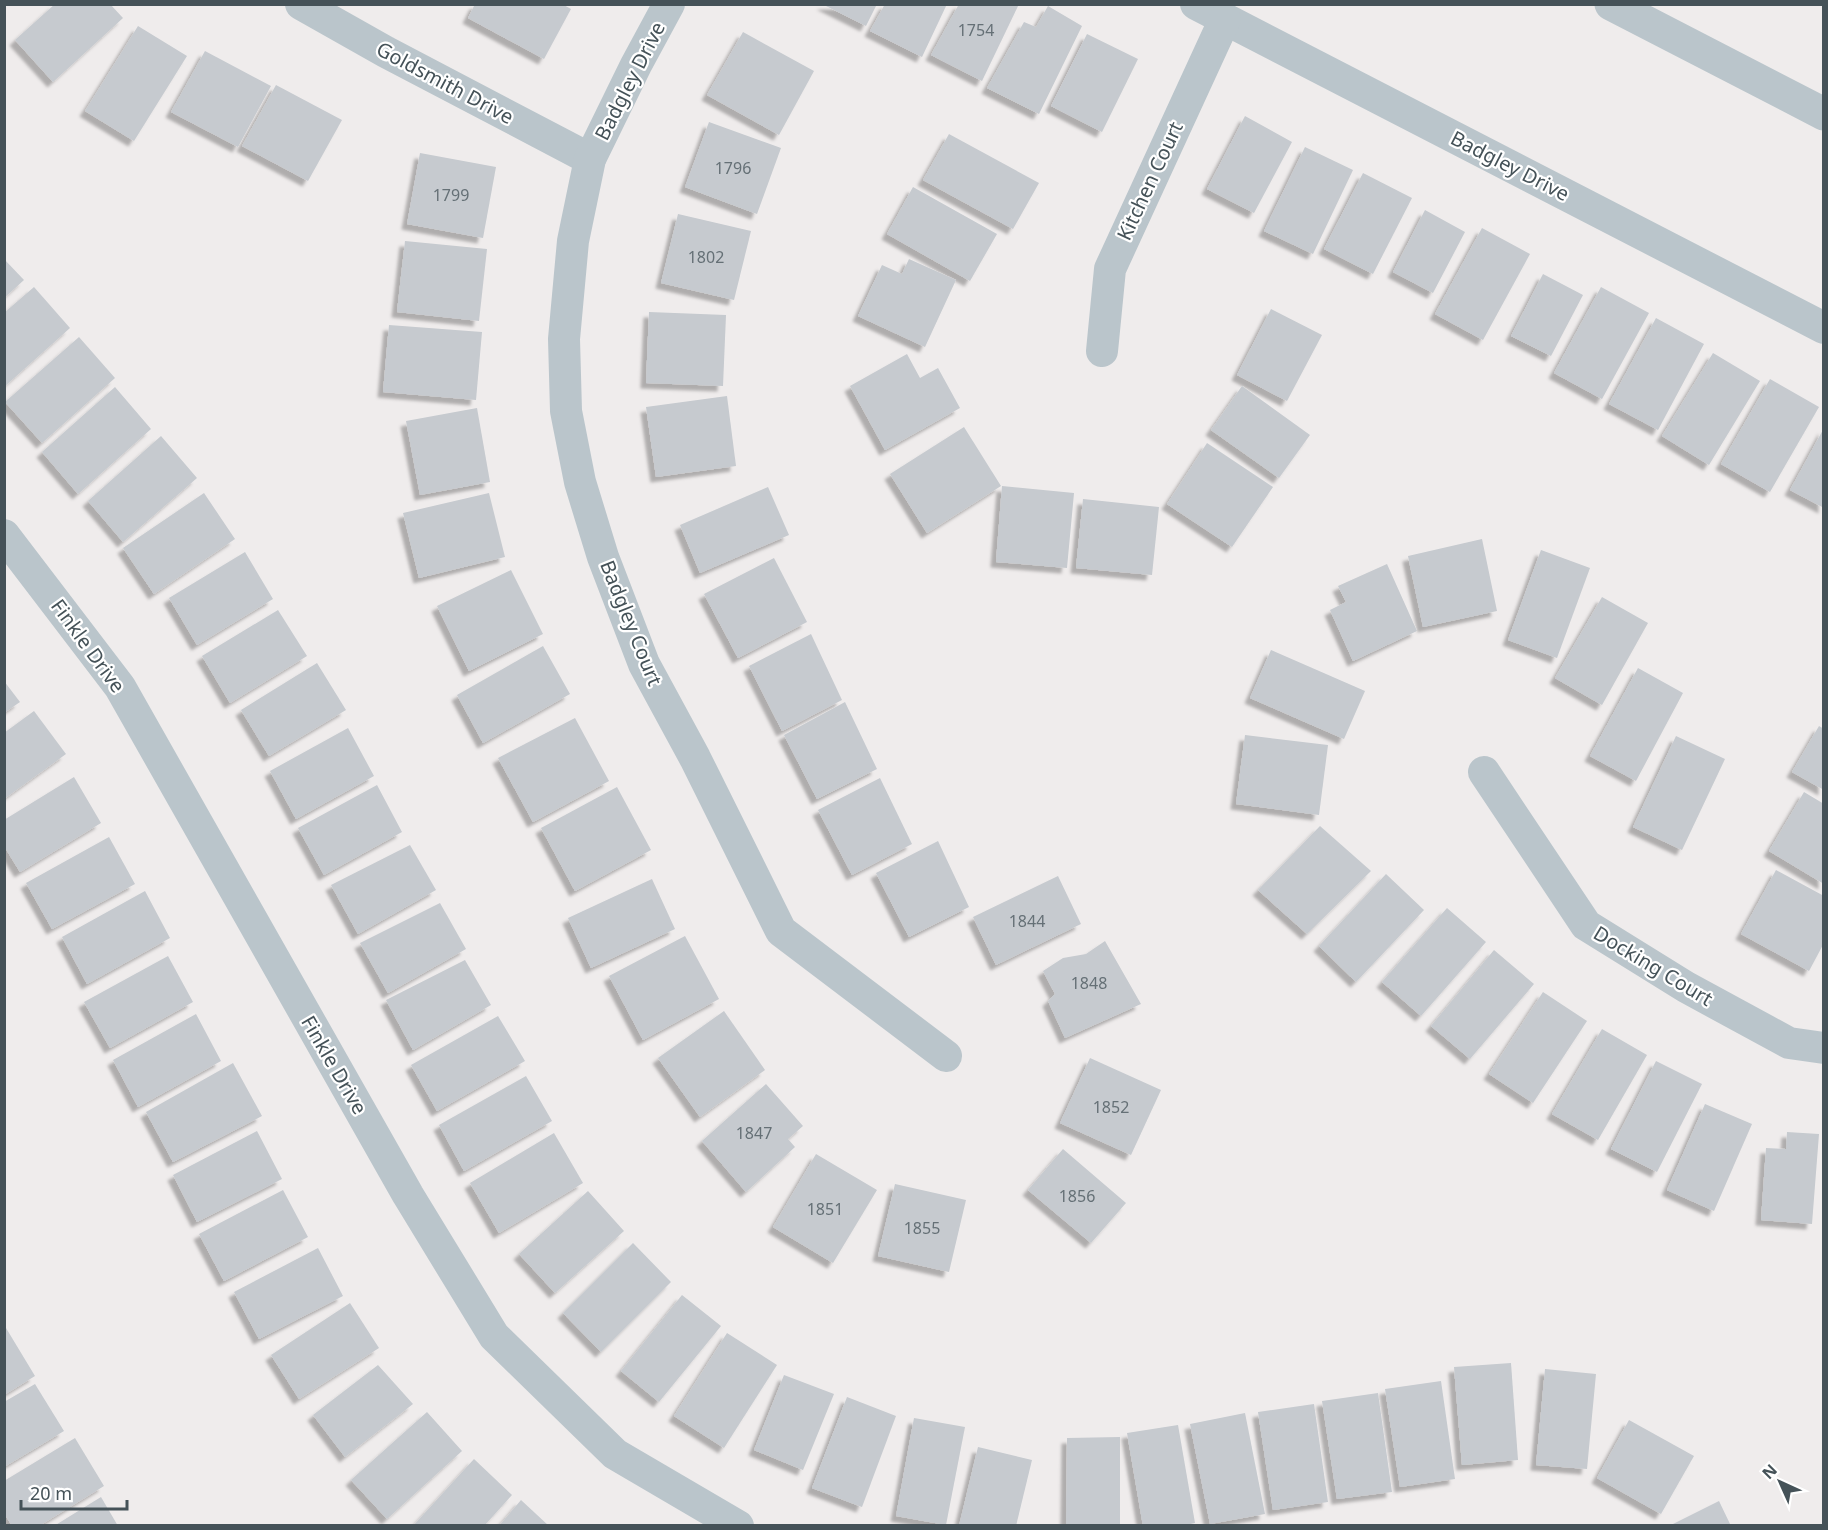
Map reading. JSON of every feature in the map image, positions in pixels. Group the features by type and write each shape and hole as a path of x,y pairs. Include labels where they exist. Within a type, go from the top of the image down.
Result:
{"street":[{"name":"Goldsmith Drive","path":"301,4 386,52 590,159"},
{"name":"Badgley Drive","path":"590,159 669,4"},
{"name":"Badgley Drive","path":"1196,4 1824,328"},
{"path":"1611,4 1824,114"},
{"name":"Kitchen Court","path":"1102,351 1110,269 1225,19"},
{"name":"Badgley Court","path":"590,159 573,242 564,339 566,411 580,482 603,557 644,664 695,758 781,931 946,1056"},
{"name":"Finkle Drive","path":"4,535 120,687 408,1195 494,1336 615,1454 738,1526"},
{"name":"Docking Court","path":"1484,772 1586,925 1686,987 1789,1043 1824,1048"}],"building":[{"path":"55,4 110,4 123,18 53,82 15,40"},
{"path":"475,4 562,4 571,9 544,59 468,18"},
{"path":"822,4 877,4 866,26"},
{"path":"885,4 947,4 922,57 870,31"},
{"path":"959,4 1019,4 982,81 931,55"},
{"path":"1048,6 1082,26 1039,114 987,88 1024,22 1036,27"},
{"path":"138,26 187,56 134,141 85,111"},
{"path":"743,32 814,71 779,135 707,95"},
{"path":"1087,34 1138,59 1102,132 1051,106"},
{"path":"205,51 271,86 238,147 171,112"},
{"path":"276,85 342,120 308,181 242,146"},
{"path":"1245,116 1292,142 1254,213 1207,189"},
{"path":"709,122 781,148 757,214 685,187"},
{"path":"949,134 1039,183 1013,229 923,180"},
{"path":"1305,147 1353,170 1313,254 1264,231"},
{"path":"420,153 496,167 483,238 407,224"},
{"path":"1363,173 1412,198 1373,274 1324,249"},
{"path":"913,187 997,234 970,281 887,234"},
{"path":"1425,210 1465,232 1433,293 1393,272"},
{"path":"678,214 751,231 734,300 661,283"},
{"path":"1482,228 1530,254 1483,340 1435,314"},
{"path":"405,241 487,249 479,321 397,312"},
{"path":"4,259 24,280 4,298"},
{"path":"909,259 956,280 925,347 858,316 882,265 902,274"},
{"path":"1543,274 1583,295 1551,356 1511,336"},
{"path":"34,287 70,328 4,387 4,313"},
{"path":"1601,287 1649,313 1602,399 1554,373"},
{"path":"1271,309 1322,335 1287,401 1237,375"},
{"path":"649,312 726,315 723,386 646,383"},
{"path":"1656,318 1704,344 1658,430 1609,404"},
{"path":"389,325 482,332 476,400 383,392"},
{"path":"79,337 115,378 42,443 5,402"},
{"path":"1713,353 1760,381 1709,465 1662,436"},
{"path":"907,354 920,378 938,368 960,408 885,450 850,386"},
{"path":"1770,379 1819,407 1770,492 1721,464"},
{"path":"1242,386 1310,435 1279,478 1211,430"},
{"path":"115,387 151,429 78,494 42,452"},
{"path":"727,396 736,466 656,477 646,407"},
{"path":"477,408 490,482 420,495 406,421"},
{"path":"964,427 1001,486 927,533 890,474"},
{"path":"1824,428 1824,508 1790,490"},
{"path":"161,436 197,478 123,542 88,501"},
{"path":"1207,443 1273,487 1232,547 1167,504"},
{"path":"1002,486 1074,493 1067,568 996,562"},
{"path":"768,487 789,535 700,573 680,525"},
{"path":"204,493 235,539 154,594 123,548"},
{"path":"489,493 505,557 419,578 403,513"},
{"path":"1083,499 1159,507 1152,575 1076,568"},
{"path":"1482,539 1497,611 1423,627 1408,556"},
{"path":"1541,550 1590,568 1557,658 1508,640"},
{"path":"245,552 273,599 197,645 169,598"},
{"path":"774,558 807,622 738,658 704,594"},
{"path":"1387,564 1417,631 1353,661 1330,610 1346,602 1338,586"},
{"path":"511,570 543,634 469,671 437,606"},
{"path":"1602,597 1648,623 1602,705 1555,678"},
{"path":"278,610 307,656 230,703 202,656"},
{"path":"811,634 842,700 782,731 749,666"},
{"path":"543,646 570,694 483,743 457,695"},
{"path":"1271,650 1365,691 1344,739 1250,698"},
{"path":"317,663 346,710 269,756 241,710"},
{"path":"1638,668 1683,693 1636,781 1590,756"},
{"path":"4,681 20,702 4,713"},
{"path":"845,702 877,769 817,799 784,735"},
{"path":"34,711 66,754 4,799 4,733"},
{"path":"575,718 609,781 533,822 498,758"},
{"path":"1819,726 1824,729 1824,790 1792,772"},
{"path":"348,728 374,776 296,819 270,771"},
{"path":"1245,735 1328,745 1319,815 1236,804"},
{"path":"1676,736 1725,759 1682,850 1633,827"},
{"path":"74,777 101,823 20,872 4,846 4,820"},
{"path":"880,778 912,844 852,875 818,810"},
{"path":"377,785 402,832 324,875 298,828"},
{"path":"617,787 651,850 575,891 541,828"},
{"path":"1804,792 1824,804 1824,884 1769,851"},
{"path":"1320,826 1371,871 1307,934 1258,890"},
{"path":"109,837 135,884 52,929 26,883"},
{"path":"938,841 969,907 909,937 876,873"},
{"path":"410,845 436,890 358,934 331,885"},
{"path":"1776,870 1824,896 1824,943 1809,971 1741,934"},
{"path":"1386,874 1424,910 1356,982 1319,946"},
{"path":"1058,876 1081,924 996,965 973,917"},
{"path":"652,879 675,929 591,968 568,918"},
{"path":"145,891 170,938 87,984 62,937"},
{"path":"440,903 466,949 388,993 360,943"},
{"path":"1447,908 1486,942 1421,1016 1382,982"},
{"path":"685,936 719,999 643,1040 609,976"},
{"path":"1105,941 1141,1004 1065,1038 1048,1001 1055,994 1043,971 1063,958 1086,954"},
{"path":"1494,950 1534,984 1470,1059 1431,1026"},
{"path":"168,956 193,1002 110,1048 84,1002"},
{"path":"465,960 491,1005 413,1050 386,1000"},
{"path":"1543,992 1587,1021 1533,1103 1489,1074"},
{"path":"724,1011 765,1070 700,1117 658,1058"},
{"path":"196,1014 221,1061 138,1107 113,1060"},
{"path":"498,1016 525,1061 437,1111 411,1065"},
{"path":"1602,1029 1647,1055 1598,1140 1552,1114"},
{"path":"1090,1058 1161,1090 1131,1155 1060,1123"},
{"path":"1656,1061 1702,1084 1657,1172 1611,1149"},
{"path":"233,1063 262,1116 173,1162 146,1112"},
{"path":"526,1076 552,1121 464,1171 439,1125"},
{"path":"766,1084 803,1126 788,1139 795,1147 746,1192 702,1141"},
{"path":"1705,1104 1752,1124 1714,1211 1667,1190"},
{"path":"257,1131 282,1179 197,1222 173,1175"},
{"path":"1787,1132 1819,1134 1812,1224 1761,1220 1766,1148 1786,1149"},
{"path":"554,1133 583,1183 499,1233 470,1183"},
{"path":"1063,1149 1126,1203 1091,1243 1028,1190"},
{"path":"816,1154 877,1190 833,1263 773,1227"},
{"path":"895,1184 966,1200 949,1272 878,1256"},
{"path":"283,1190 308,1237 224,1281 199,1234"},
{"path":"588,1191 624,1231 555,1293 519,1254"},
{"path":"633,1243 671,1282 601,1352 563,1313"},
{"path":"318,1248 343,1296 259,1339 234,1292"},
{"path":"682,1295 721,1326 659,1402 621,1371"},
{"path":"350,1303 379,1348 299,1399 271,1355"},
{"path":"6,1328 35,1376 4,1395 4,1329"},
{"path":"727,1333 777,1365 724,1448 674,1416"},
{"path":"1511,1363 1518,1460 1462,1465 1454,1367"},
{"path":"378,1365 413,1404 345,1457 313,1415"},
{"path":"1545,1369 1596,1374 1587,1469 1536,1465"},
{"path":"784,1375 834,1394 803,1470 754,1450"},
{"path":"1441,1381 1455,1479 1400,1487 1385,1389"},
{"path":"35,1384 64,1431 4,1467 4,1402"},
{"path":"1378,1393 1392,1492 1337,1499 1322,1401"},
{"path":"847,1397 896,1416 862,1507 812,1488"},
{"path":"1314,1404 1328,1502 1273,1510 1258,1412"},
{"path":"427,1412 462,1451 387,1519 351,1480"},
{"path":"1245,1413 1265,1514 1210,1524 1190,1424"},
{"path":"914,1418 965,1427 946,1525 896,1516"},
{"path":"1629,1420 1694,1456 1661,1514 1597,1478"},
{"path":"1178,1425 1195,1523 1181,1526 1143,1526 1127,1433"},
{"path":"1120,1437 1120,1526 1066,1526 1067,1438"},
{"path":"75,1438 104,1486 39,1526 12,1526 4,1513 4,1481"},
{"path":"978,1447 1032,1460 1016,1526 959,1526"},
{"path":"474,1459 512,1495 484,1526 413,1526"},
{"path":"101,1497 118,1526 54,1526"},
{"path":"521,1500 549,1526 499,1526"},
{"path":"1719,1501 1731,1526 1669,1526"}]}
